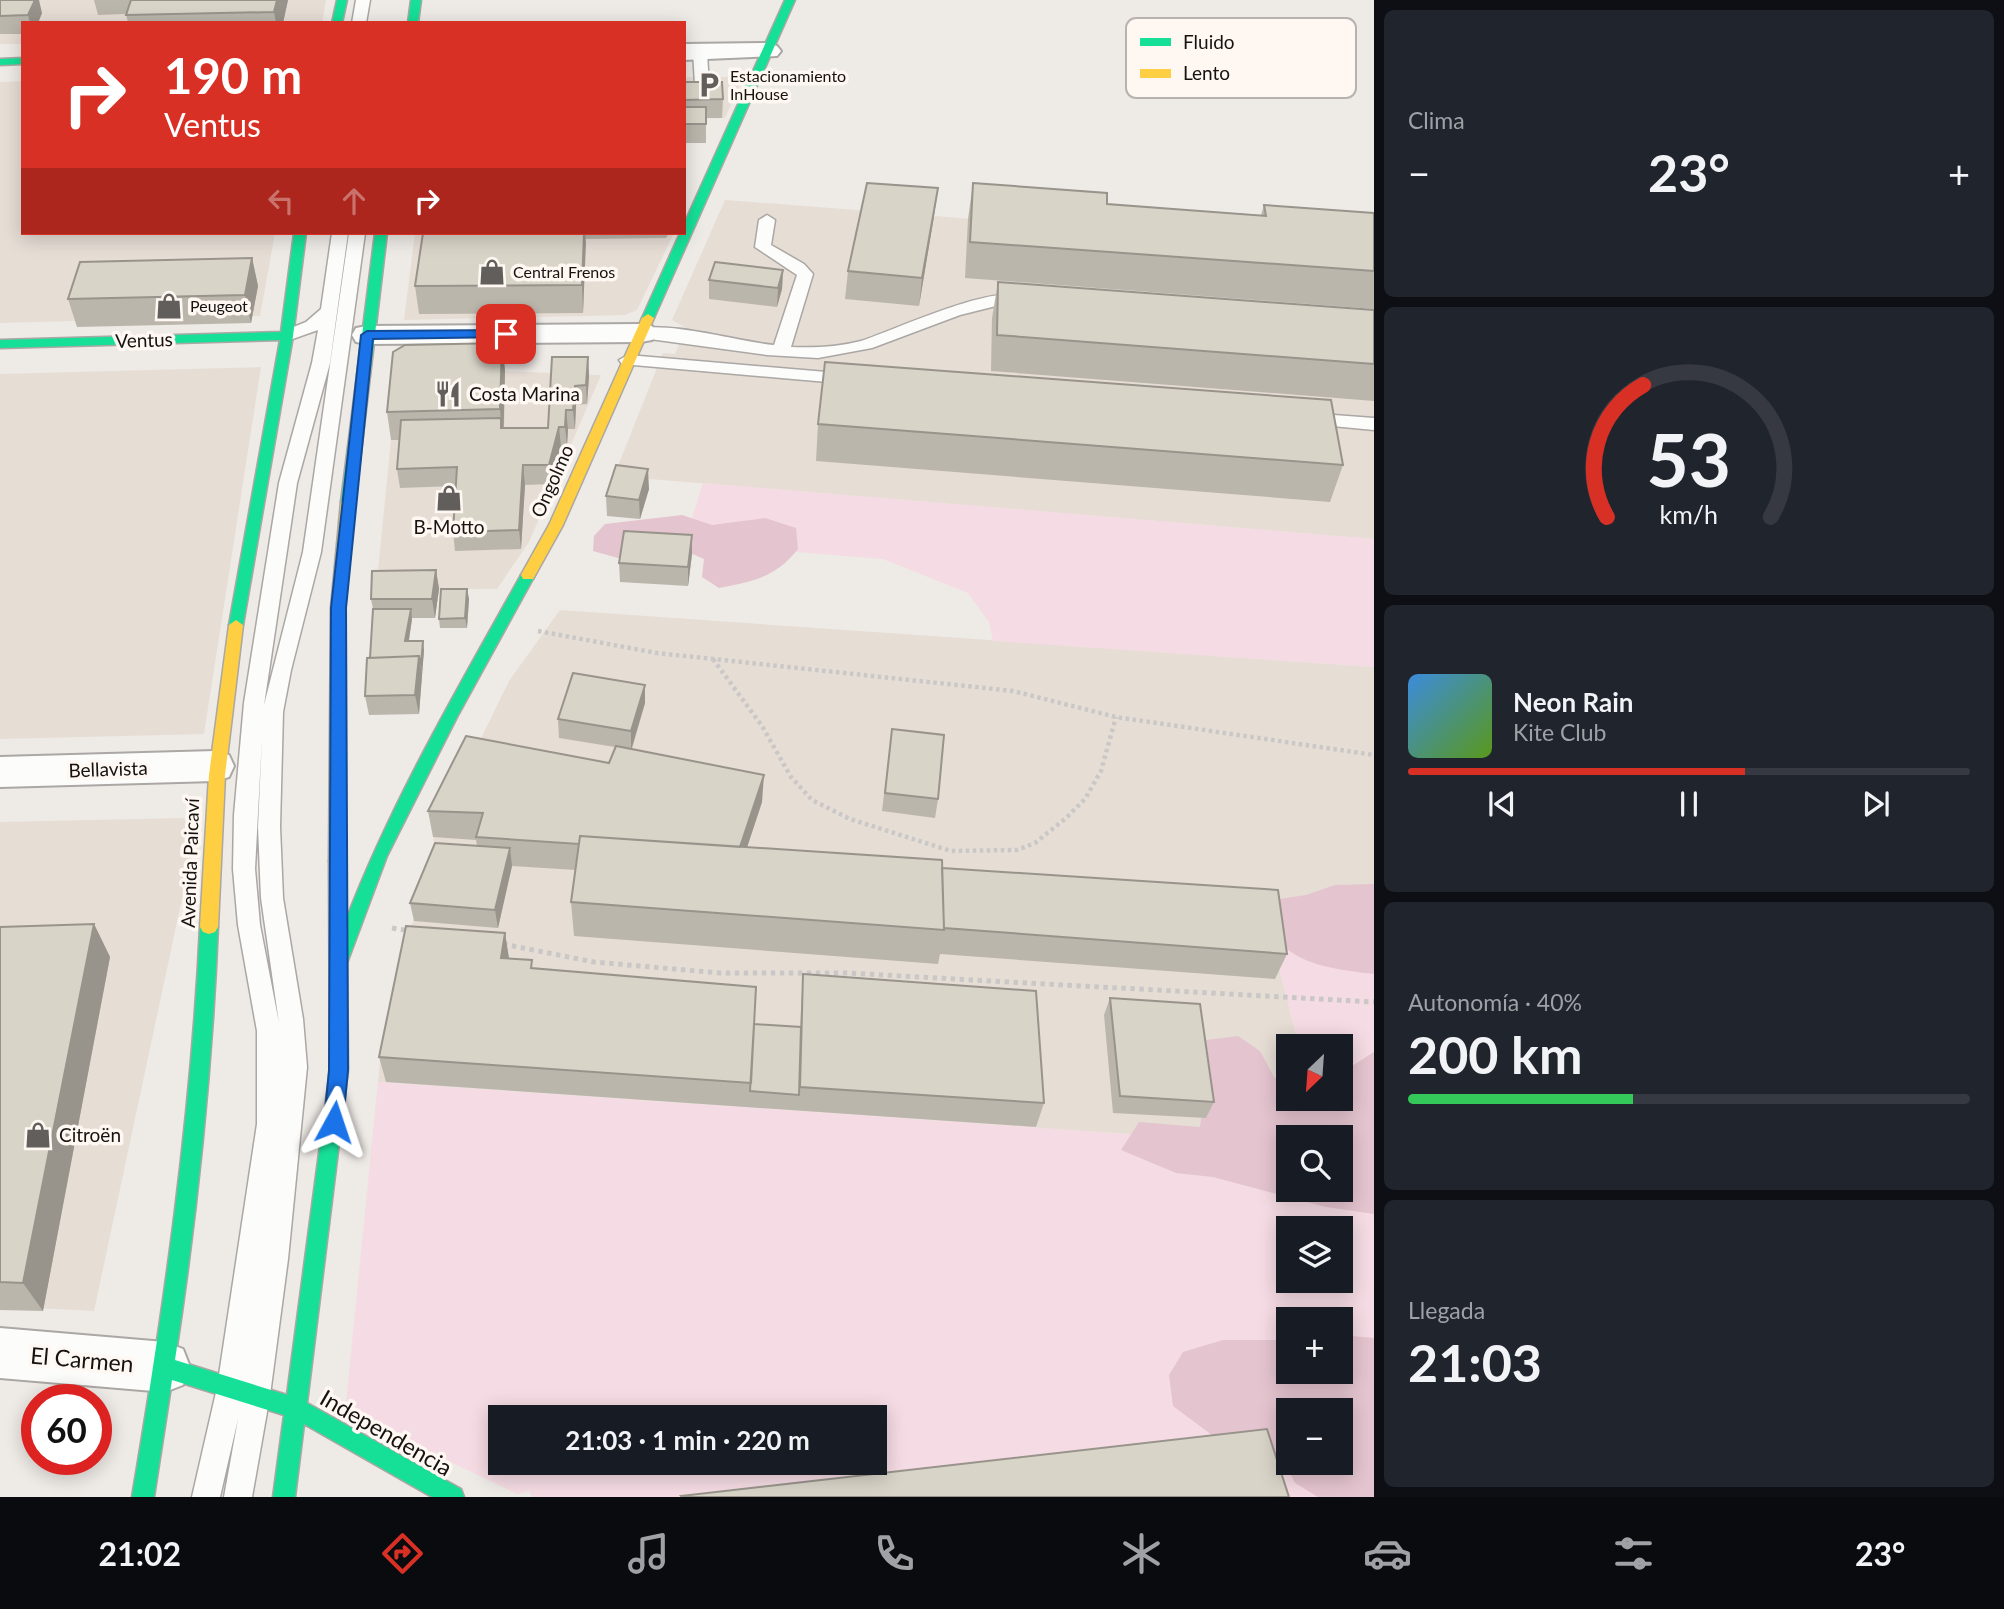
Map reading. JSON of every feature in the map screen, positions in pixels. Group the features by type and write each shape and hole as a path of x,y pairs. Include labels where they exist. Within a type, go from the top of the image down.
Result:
{"main road":[{"path":"337,21 342,0"},
{"path":"413,21 416,0"},
{"name":"Ongolmo","path":"686,233 790,0"},
{"path":"0,62 21,61"},
{"name":"Avenida Paicaví","path":"143,1497 165,1367 204,1054 215,766 222,705 287,336 300,235"},
{"path":"284,1497 338,1070 338,608 367,335 381,235"},
{"name":"Ongolmo","path":"336,971 359,902 379,856 423,766 542,554 685,235"},
{"name":"Ventus","path":"0,344 287,336"},
{"name":"Independencia","path":"165,1367 297,1409 453,1497"}],"street":[{"path":"692,52 768,51"},
{"path":"367,335 635,346"},
{"name":"Bellavista","path":"0,772 215,766"},
{"name":"El Carmen","path":"0,1353 165,1367"}],"lane":[{"path":"359,21 363,0"},
{"path":"373,21 375,0"},
{"path":"686,92 702,88 692,52"},
{"path":"767,220 763,247 798,267 805,274 782,350"},
{"path":"238,1497 244,1392 271,1094 269,1031 245,889 245,815 251,727 288,483 315,389 340,235"},
{"path":"206,1497 244,1392 291,1125 295,1067 291,1019 272,898 268,827 272,721 281,670 312,552 356,235"},
{"path":"635,346 668,333 782,350 842,351 972,306 1013,299 1041,301"},
{"path":"287,336 312,326 329,310"},
{"path":"635,346 861,380"},
{"path":"1291,417 1374,424"}],"path":[{"path":"502,623 583,640 713,659 1013,691 1116,718 1374,755"},
{"path":"713,659 762,726 792,777 812,800 850,819 951,851 1017,850 1035,843 1085,799 1101,771 1116,718"},
{"path":"359,902 392,928 416,932"},
{"path":"491,942 594,962 720,973 846,973 1374,1002"}],"shaded area":[{"path":"0,0 326,0 322,21 21,21 21,44 0,44"},
{"path":"686,77 731,77 738,80 740,84 725,118 686,119"},
{"path":"21,81 21,235 275,235 260,316 0,323 0,82"},
{"path":"725,200 1374,250 1374,539 614,476 663,353 675,354 686,328 672,320"},
{"path":"415,235 673,235 637,310 625,315 404,320"},
{"path":"261,367 204,734 0,739 0,374"},
{"path":"505,371 601,375 529,542 497,589 376,590 397,380 409,373"},
{"path":"703,483 1374,539 1374,667 993,641 989,622 968,593 883,559 684,543"},
{"path":"682,515 712,525 765,518 796,528 798,549 781,566 763,577 719,588 702,577 704,559 681,549 653,549 618,558 593,551 594,536 605,524"},
{"path":"560,610 1374,667 1374,924 1266,917 1296,1034 1276,1034 1276,1111 1288,1111 1288,1125 1276,1125 1276,1144 378,1082 381,1051 409,931 438,861 433,837 509,681"},
{"path":"184,818 194,842 94,1311 0,1306 0,822"},
{"path":"1374,884 1374,974 1333,968 1306,960 1293,954 1274,935 1267,908 1280,899 1306,895 1335,885"},
{"path":"1266,917 1374,924 1374,1497 532,1497 529,1491 517,1494 432,1453 346,1403 378,1082 1276,1144 1276,1202 1353,1202 1353,1125 1340,1125 1340,1111 1353,1111 1353,1034 1296,1034"},
{"path":"1238,1036 1260,1051 1276,1079 1276,1111 1353,1111 1353,1065 1374,1052 1374,1214 1307,1202 1353,1202 1353,1125 1276,1125 1276,1194 1213,1177 1176,1173 1121,1150 1139,1122 1200,1127 1206,1088 1199,1041"},
{"path":"1353,1336 1374,1338 1374,1497 1318,1497 1295,1483 1291,1475 1353,1475 1353,1398 1276,1398 1276,1460 1220,1441 1173,1406 1169,1375 1183,1352 1223,1340 1276,1340 1276,1384 1353,1384"}],"building":[{"path":"0,0 35,0 28,15 0,16"},
{"path":"131,0 277,0 274,12 126,15"},
{"name":"Estacionamiento InHouse","path":"686,82 722,82 723,99 686,100"},
{"path":"686,107 706,107 706,124 686,124"},
{"path":"867,183 938,188 922,278 848,271"},
{"path":"973,183 1107,193 1107,204 1266,216 1264,205 1374,213 1374,271 970,242"},
{"path":"423,235 584,235 582,285 415,286"},
{"path":"252,258 245,295 68,299 80,262"},
{"path":"715,262 783,270 778,288 709,280"},
{"path":"998,282 1374,310 1374,364 997,335"},
{"path":"502,343 500,409 387,412 393,352 405,345"},
{"path":"552,357 588,357 586,385 575,386 573,410 566,410 565,427 559,427 549,465 523,465 519,530 453,532 457,467 397,469 401,420 501,418 501,428 548,428"},
{"path":"825,362 1331,400 1343,465 818,424"},
{"path":"616,465 648,469 639,500 606,496"},
{"path":"624,531 692,535 688,567 619,563"},
{"path":"436,570 432,599 371,599 372,571"},
{"path":"441,589 467,589 465,618 439,619"},
{"path":"373,609 411,609 405,641 423,641 421,665 419,656 370,658"},
{"path":"419,656 415,695 365,696 367,658"},
{"path":"573,673 645,685 631,731 558,719"},
{"path":"892,729 944,735 938,799 885,793"},
{"path":"466,736 609,763 616,746 764,775 740,847 580,836 579,844 476,837 483,813 428,811"},
{"path":"580,836 942,860 944,930 571,902"},
{"path":"435,843 510,848 495,910 410,903"},
{"path":"942,868 1278,890 1287,954 944,928"},
{"name":"Citroën","path":"94,924 23,1283 0,1282 0,927"},
{"path":"406,926 505,933 501,958 532,960 531,968 756,987 751,1083 379,1057"},
{"path":"803,974 1036,991 1044,1103 800,1087"},
{"path":"1110,998 1200,1004 1214,1102 1120,1096"},
{"path":"754,1024 801,1027 799,1095 750,1091"},
{"path":"1267,1429 1276,1457 1276,1475 1282,1475 1289,1497 681,1496 865,1475 887,1475 887,1472"}],"traffic: fast":[{"path":"337,21 342,0"},
{"path":"413,21 416,0"},
{"path":"686,233 790,0"},
{"path":"0,62 21,61"},
{"path":"236,625 287,336 300,235"},
{"path":"348,502 381,235"},
{"path":"648,318 685,235"},
{"path":"0,344 287,336"},
{"path":"340,959 379,856 449,717 528,575"},
{"path":"284,1497 339,1070 337,861"},
{"path":"143,1497 186,1213 201,1070 209,927"},
{"path":"165,1367 297,1409 453,1497"}],"traffic: slow":[{"path":"528,575 556,525 648,318"},
{"path":"337,861 338,608 348,502"},
{"path":"209,927 217,775 236,625"}],"place":[{"name":"Estacionamiento InHouse","path":"709,85"},
{"name":"Central Frenos","path":"492,272"},
{"name":"Peugeot","path":"169,306"},
{"name":"Costa Marina","path":"448,394"},
{"name":"B-Motto","path":"449,498"},
{"name":"Citroën","path":"38,1135"}],"route":[{"path":"334,1122 338,1070 338,608 367,335 506,334"}]}
